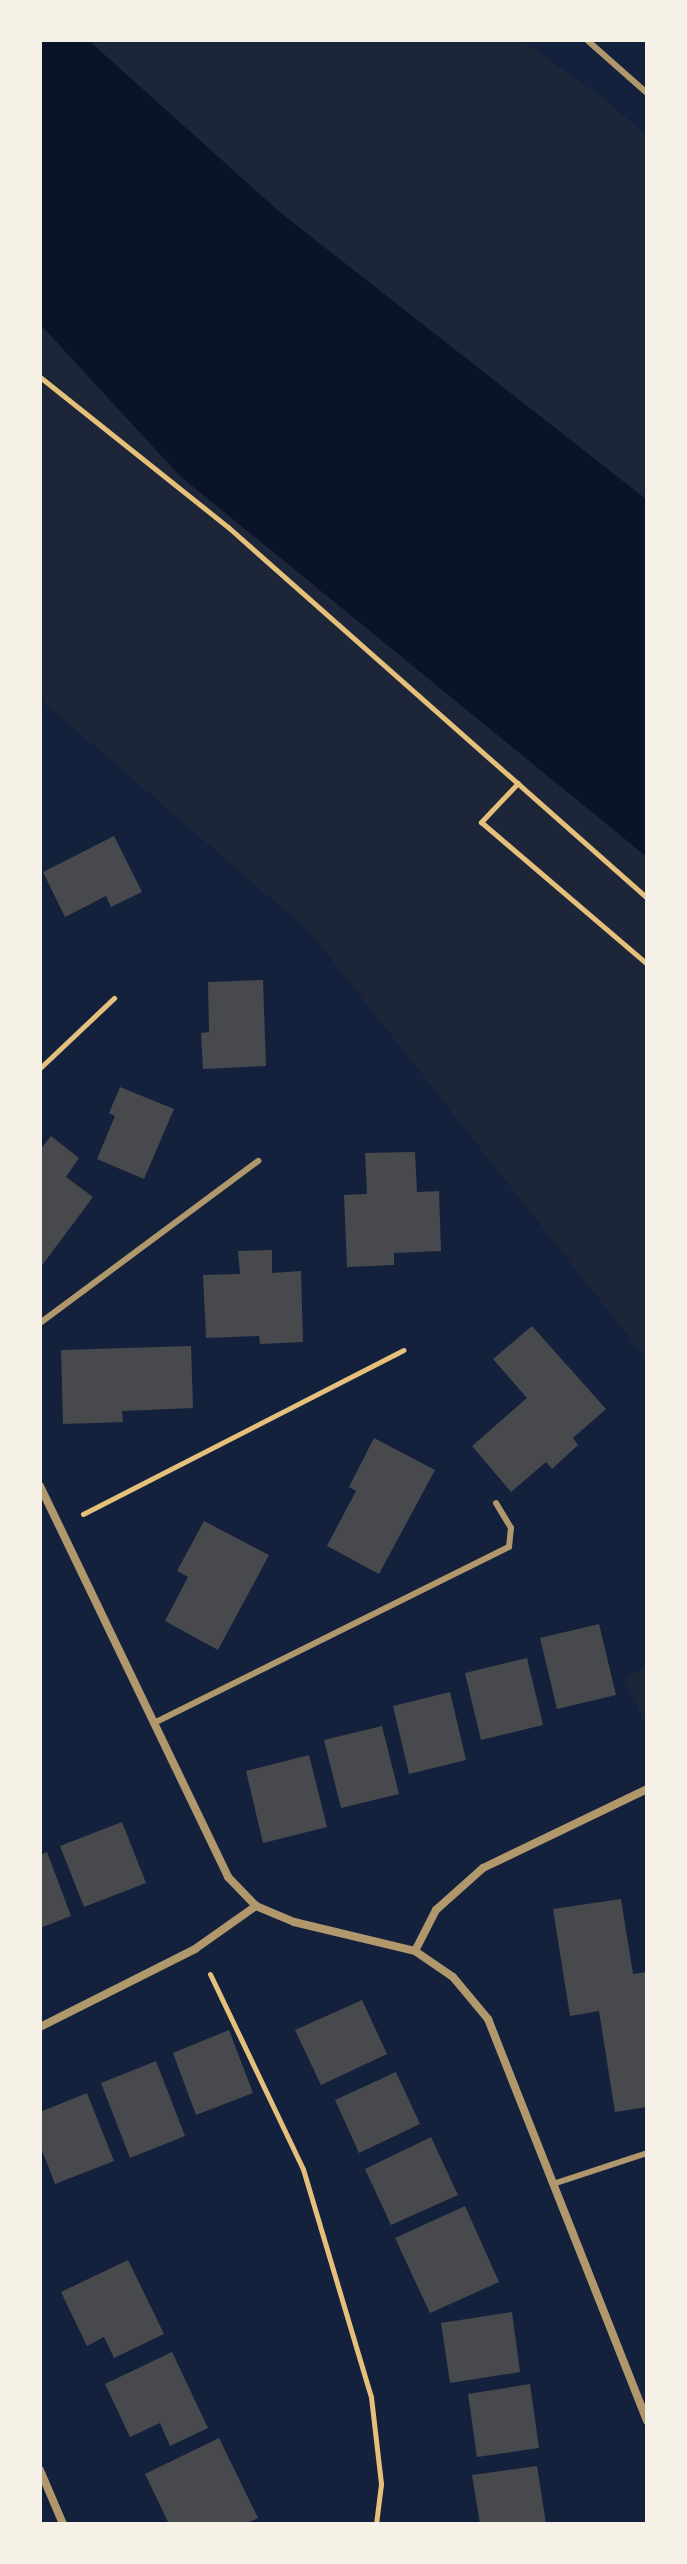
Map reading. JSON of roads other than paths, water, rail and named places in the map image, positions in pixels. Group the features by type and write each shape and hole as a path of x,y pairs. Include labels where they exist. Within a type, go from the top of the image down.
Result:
{"street":[{"path":"40,1486 228,1877 256,1906 294,1922 415,1951 453,1977 488,2019 556,2183 647,2421"},
{"path":"415,1951 436,1910 483,1868 647,1789"},
{"path":"40,2027 195,1949 256,1906"},
{"path":"40,2470 63,2524"}],"lane":[{"path":"587,40 647,93"},
{"path":"40,1323 258,1161"},
{"path":"154,1723 509,1547 511,1528 496,1503"},
{"path":"556,2183 647,2153"}]}
